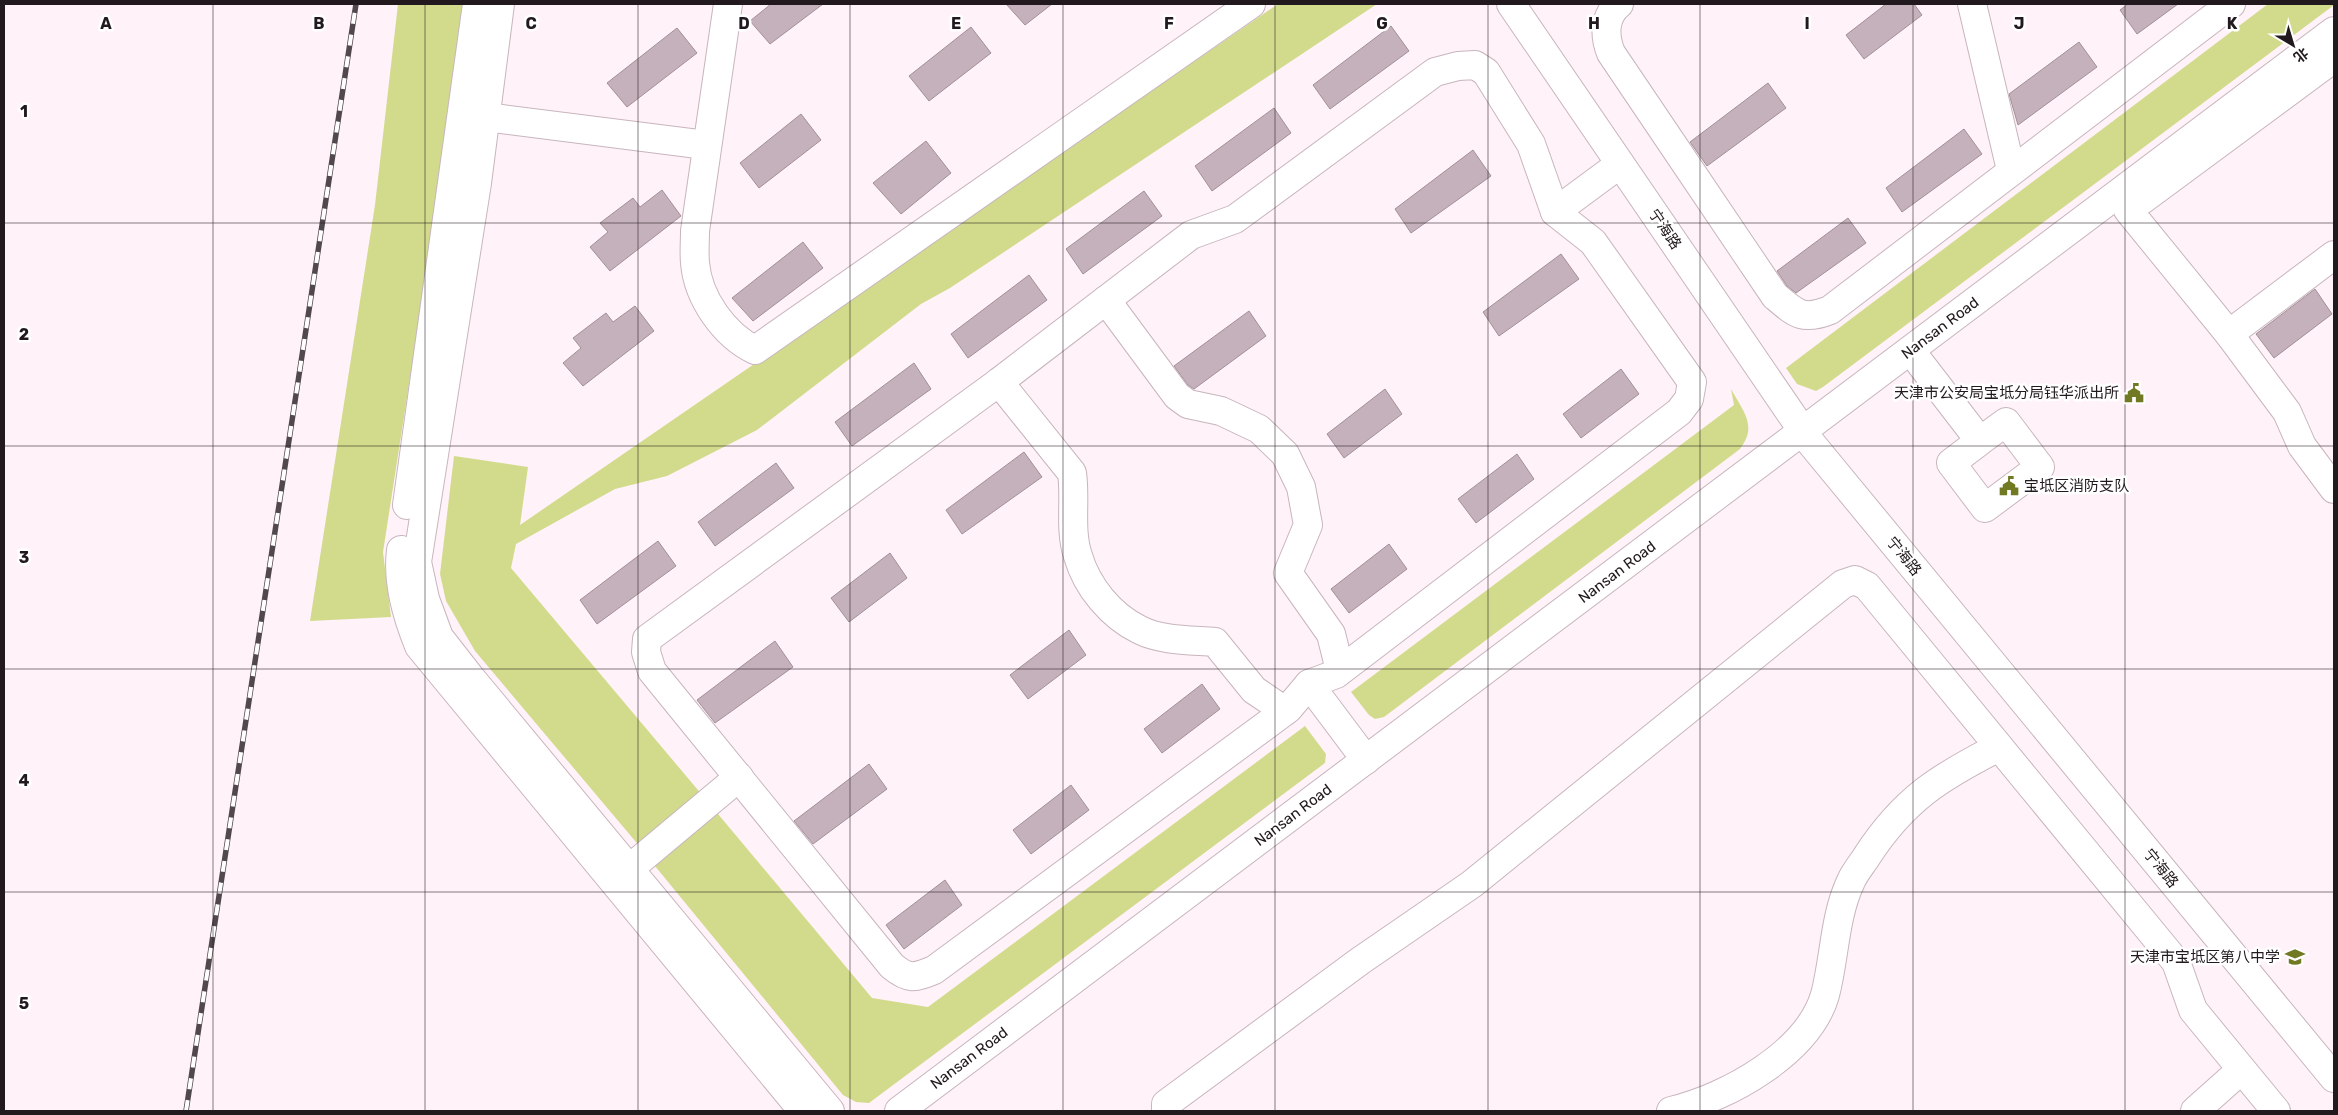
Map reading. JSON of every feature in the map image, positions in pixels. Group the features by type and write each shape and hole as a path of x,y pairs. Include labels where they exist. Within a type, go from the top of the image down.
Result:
{"street":[{"path":"477,4 399,564 407,616 419,646 803,1111"},
{"path":"500,4 477,183 417,562 425,599 439,636 470,678 830,1111"},
{"path":"728,4 695,231 695,265 704,295 720,322 739,343 755,350 1251,4"},
{"name":"宁海路","path":"1511,4 1807,437 2334,1078"},
{"path":"1620,4 1607,24 1605,40 1611,53 1775,296 1794,312 1814,316 1830,310 2231,4"},
{"path":"1972,4 2011,170"},
{"name":"Nansan Road","path":"926,1111 2334,31"},
{"name":"Nansan Road","path":"898,1111 1366,760 1807,437 1920,363 2334,58"},
{"path":"1475,65 1486,72 1530,144 1555,212 1593,242 1692,382 1689,400 1679,412 1340,670 1309,684 1284,711 934,970 917,977 905,976 892,966 652,672 646,652 647,639 999,382 1190,235 1235,220 1435,72 1458,66 1475,65"},
{"path":"486,117 706,145"},
{"path":"1555,212 1620,164"},
{"path":"2128,210 2229,334 2287,412 2302,446 2334,489"},
{"path":"2229,334 2334,254"},
{"path":"1106,300 1177,396 1188,404 1221,411 1259,429 1285,454 1301,487 1308,525 1288,573 1331,634 1340,670"},
{"path":"1920,363 1980,441"},
{"path":"999,382 1072,473 1074,485 1072,521 1077,556 1090,584 1113,612 1141,631 1173,639 1215,642 1254,690 1284,711"},
{"path":"1166,1111 1166,1104 1360,961 1472,884 1843,584 1855,580 1867,586 2176,962 2193,1010 2276,1111"},
{"path":"1309,684 1366,760"},
{"path":"1671,1111 1692,1106 1746,1080 1777,1059 1809,1028 1824,997 1832,963 1836,925 1851,881 1880,837 1911,801 1953,770 1999,747"},
{"path":"629,869 739,777"},
{"path":"2195,1111 2241,1070"}],"green space":[{"path":"398,4 468,4 383,552 391,617 310,621 375,205"},
{"path":"1278,4 1377,4 950,288 921,304 757,430 667,476 615,489 516,544 511,568 703,796 641,848 475,651 446,601 440,574 454,456 528,467 520,525"},
{"path":"2268,4 2334,5 1823,387 1816,391 1797,384 1786,368"},
{"path":"1731,389 1747,419 1748,433 1740,449 1384,717 1375,719 1369,715 1351,692 1734,405"},
{"path":"1305,726 1326,754 1325,763 869,1103 856,1102 843,1095 650,860 713,808 872,998 928,1007"}],"building":[{"path":"771,4 823,4 770,44 750,21"},
{"path":"1006,4 1052,4 1025,25"},
{"path":"1886,4 1914,4 1922,15 1864,59 1846,35"},
{"path":"2128,4 2178,4 2137,34 2120,10"},
{"path":"1391,26 1409,51 1330,109 1313,85"},
{"path":"971,27 991,53 929,101 909,76"},
{"path":"677,28 697,53 627,107 607,83"},
{"path":"2079,42 2097,67 2018,125 2009,94"},
{"path":"1768,83 1786,108 1707,166 1690,142"},
{"path":"1274,108 1291,133 1212,191 1195,166"},
{"path":"801,114 821,140 759,188 740,163"},
{"path":"1964,129 1982,154 1902,212 1886,188"},
{"path":"926,141 951,173 901,214 873,183"},
{"path":"1473,150 1491,176 1411,233 1395,209"},
{"path":"662,190 681,216 610,271 590,247 608,232 600,223 633,198 640,207"},
{"path":"1144,191 1162,216 1083,274 1066,249"},
{"path":"1848,218 1866,243 1796,293 1787,286 1777,271"},
{"path":"803,242 823,268 753,321 732,298"},
{"path":"1561,254 1579,279 1499,336 1483,312"},
{"path":"1029,275 1047,300 968,358 951,334"},
{"path":"2315,289 2332,314 2274,358 2256,334"},
{"path":"635,306 654,331 583,386 563,363 581,348 573,338 606,313 613,322"},
{"path":"1249,311 1266,336 1194,389 1188,385 1174,366"},
{"path":"914,363 931,389 852,446 835,422"},
{"path":"1621,369 1639,394 1581,438 1563,414"},
{"path":"1385,389 1402,414 1344,458 1327,434"},
{"path":"1024,452 1042,477 962,534 946,510"},
{"path":"1517,454 1534,479 1476,523 1458,499"},
{"path":"776,463 794,488 715,546 698,522"},
{"path":"658,541 676,566 597,624 580,600"},
{"path":"1389,544 1407,569 1349,613 1331,589"},
{"path":"890,553 907,578 849,622 831,598"},
{"path":"1069,630 1086,655 1028,699 1010,675"},
{"path":"775,641 793,667 715,723 697,700"},
{"path":"1202,684 1220,709 1162,753 1144,729"},
{"path":"869,764 887,789 813,844 794,821"},
{"path":"1071,785 1089,810 1031,854 1013,830"},
{"path":"945,880 962,905 904,949 886,925"}],"railway":[{"path":"186,1111 356,4"}],"place":[{"name":"天津市公安局宝坻分局钰华派出所","path":"2134,393"},
{"name":"宝坻区消防支队","path":"2009,486"},
{"name":"天津市宝坻区第八中学","path":"2295,957"}]}
